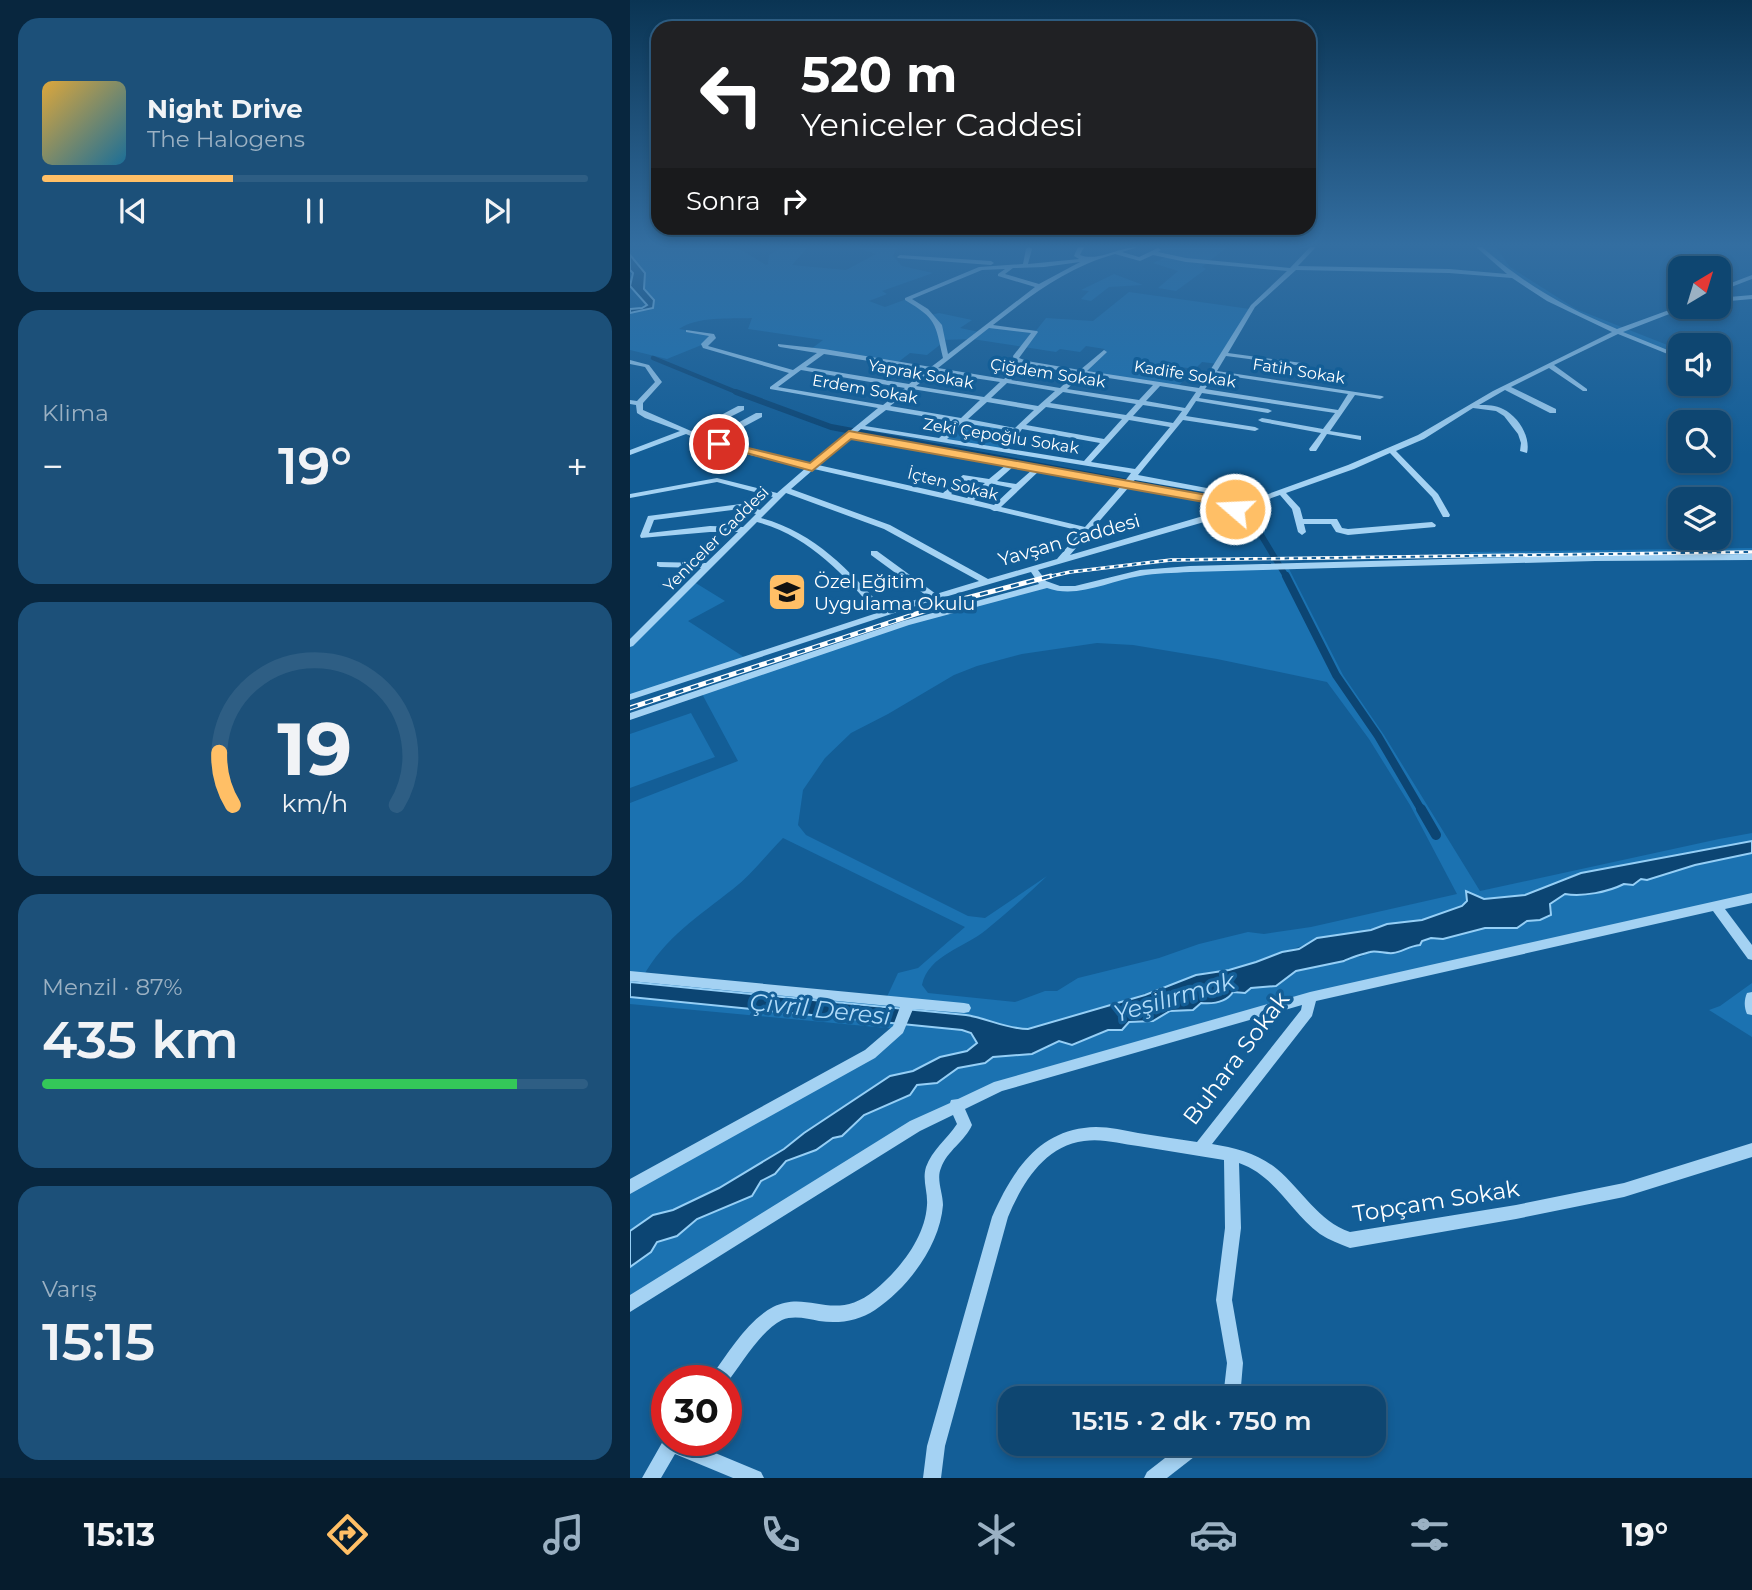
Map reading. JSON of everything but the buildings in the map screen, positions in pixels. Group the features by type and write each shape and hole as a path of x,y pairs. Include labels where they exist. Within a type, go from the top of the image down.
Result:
{"street":[{"path":"931,316 942,332 941,344 946,359"},
{"name":"Yeniceler Caddesi","path":"630,644 635,633 710,566 782,493 854,431 1001,316"},
{"path":"1060,561 1132,479 1184,414 1247,316"},
{"path":"1580,316 1668,352"},
{"path":"1591,316 1620,331 1668,346"},
{"name":"Yavşan Caddesi","path":"630,697 985,581 1242,507 1392,451 1421,437 1505,387 1620,331 1660,316"},
{"path":"941,440 1026,363 1017,360 1016,356 1037,329 988,326"},
{"name":"Yaprak Sokak","path":"688,331 712,335 713,338 704,344 705,346 796,370 1174,425"},
{"name":"Çiğdem Sokak","path":"780,345 1140,402 1255,429"},
{"name":"Erdem Sokak","path":"824,351 772,388 1104,441"},
{"path":"1004,450 1018,428 1040,406 1104,352"},
{"path":"1224,354 1302,365"},
{"path":"630,362 646,365 659,382 632,402"},
{"name":"Kadife Sokak","path":"1026,363 1339,412"},
{"path":"1551,366 1585,390"},
{"name":"Fatih Sokak","path":"1213,372 1380,397"},
{"path":"1249,438 1287,383"},
{"path":"1085,464 1158,384"},
{"path":"1505,387 1553,411"},
{"path":"1313,449 1353,393"},
{"path":"1195,399 1268,411"},
{"name":"İçten Sokak","path":"632,402 645,415 710,441 1086,530"},
{"path":"1473,406 1508,412 1524,436 1524,451"},
{"path":"630,453 690,432 741,408"},
{"path":"710,441 759,415"},
{"path":"1262,420 1358,438"},
{"path":"854,431 1012,464 1132,479 1242,507"},
{"name":"Zeki Çepoğlu Sokak","path":"854,431 941,440 1085,464 1132,479 1212,491 1242,507"},
{"path":"1392,451 1435,496 1446,514"},
{"path":"967,502 1012,464"},
{"path":"994,509 1038,468"},
{"path":"945,495 966,477 1018,487"},
{"path":"630,496 717,480 782,493 850,512 887,527 985,581"},
{"path":"1281,492 1296,508 1301,527 1334,521 1340,530 1348,532 1432,525"},
{"path":"745,530 710,529 644,536 650,518 741,506 831,556 883,614"},
{"path":"874,553 934,597"},
{"path":"630,717 892,627 1046,585 1059,589 1075,589 1129,575 1166,570 1595,558 1752,557"},
{"path":"660,564 710,566"},
{"path":"1033,569 1046,585"},
{"path":"630,1304 915,1126 956,1104 999,1086 1310,996 1752,898"},
{"path":"1716,906 1752,955"},
{"path":"630,976 907,1007 964,1008"},
{"name":"Buhara Sokak","path":"1200,1149 1307,1012 1310,996"},
{"path":"1752,997 1752,1010"},
{"path":"630,1187 729,1130 852,1065 886,1041 901,1024 907,1007"},
{"path":"731,1365 757,1333 779,1313 799,1311 829,1316 858,1311 881,1295 901,1274 917,1251 934,1216 935,1197 931,1177 935,1163 965,1125 956,1104"},
{"name":"Topçam Sokak","path":"932,1478 936,1446 1000,1217 1026,1169 1046,1149 1070,1137 1099,1134 1231,1154 1262,1166 1274,1175 1319,1225 1329,1233 1350,1240 1516,1212 1624,1190 1752,1150"},
{"path":"1231,1154 1233,1228 1224,1300 1235,1363 1233,1386"},
{"path":"651,1478 664,1456"},
{"path":"704,1456 755,1478"},
{"path":"1153,1478 1181,1456"}],"shaded area":[{"path":"630,316 953,316 972,320 960,328 979,332 988,326 1035,332 1046,318 1093,321 1099,316 1246,316 1218,364 1202,362 1195,369 1180,367 1173,375 1186,377 1178,387 1081,371 1105,349 1086,346 1080,352 1060,349 1056,352 972,339 942,340 941,344 927,355 910,353 897,363 811,349 823,340 748,329 752,318 714,319 687,325 679,329 710,334 704,344 667,359 630,350"},
{"path":"1579,316 1594,316 1668,345 1668,352"},
{"path":"962,420 1017,430 1004,451 941,440"},
{"path":"1752,548 1752,557 1472,561 1470,552 1731,550"},
{"path":"1288,567 1343,675 1384,735 1480,891 1752,833 1752,841 1581,873 1525,895 1484,899 1467,891 1467,901 1462,906 1422,920 1387,924 1371,930 1327,937 1256,962 1229,970 1207,972 1097,1010 1028,1029 966,1015 630,982 630,803 738,761 701,692 866,636 1046,585 1064,589 1152,572","holes":["1097,643 1133,645 1217,659 1327,682 1369,739 1410,805 1457,894 1311,927 1264,934 1248,932 1078,978 1057,991 1045,991 1015,1002 928,993 922,985 932,966 986,930 1047,876 985,918 968,916 806,835 798,825 803,790 825,758 851,733 954,675 1022,654","783,838 965,927 918,968 898,973 885,1001 643,977 651,963 672,939 740,883"]},
{"path":"694,582 725,601 688,621 747,659 630,697 630,644"},
{"path":"691,713 715,757 630,788 630,734"},
{"path":"1752,853 1752,898 1380,981 956,1104 630,1304 630,1267 651,1252 657,1242 677,1236 697,1219 752,1196 758,1184 775,1174 782,1164 816,1150 847,1131 864,1115 886,1106 917,1085 933,1083 958,1068 985,1063 993,1057 1032,1054 1059,1041 1076,1044 1129,1022 1153,1021 1170,1011 1193,1010 1201,1003 1223,1001 1233,992 1242,994 1251,988 1271,987 1296,971 1346,961 1351,957 1361,957 1371,951 1399,952 1431,938 1440,939 1485,928 1512,928 1552,911 1550,904 1565,894 1590,893 1624,884 1633,885 1641,879 1647,880 1695,865"},
{"path":"1752,983 1752,1037 1709,1010 1720,1006"},
{"path":"630,997 962,1030 971,1033 977,1044 967,1051 940,1057 914,1071 890,1076 784,1149 719,1188 673,1210 653,1215 630,1231 630,1187 831,1078 897,1029 630,1004"}],"water":[{"path":"1752,841 1752,853 1695,865 1647,880 1641,879 1633,885 1624,884 1587,894 1565,894 1550,904 1551,915 1540,920 1527,921 1517,928 1485,928 1443,939 1431,938 1422,941 1420,945 1396,952 1370,952 1344,961 1296,971 1276,986 1251,988 1245,993 1233,992 1223,1001 1201,1003 1193,1010 1170,1011 1153,1021 1129,1022 1122,1030 1108,1030 1072,1045 1059,1041 1032,1054 993,1057 985,1063 958,1068 937,1083 917,1085 910,1095 864,1115 842,1136 833,1138 816,1150 786,1161 775,1174 761,1181 752,1196 697,1219 677,1236 657,1242 651,1252 630,1267 630,1231 653,1215 673,1210 719,1188 784,1149 890,1076 913,1071 940,1057 967,1051 977,1043 971,1033 962,1030 630,997 630,982 966,1015 1028,1029 1145,995 1196,975 1229,970 1299,949 1317,938 1422,920 1462,906 1467,901 1466,891 1484,899 1525,895 1581,873"}],"waterway":[{"path":"653,358 737,392"},
{"path":"737,392 831,427 1231,501 1246,510 1287,578"},
{"path":"737,392 741,394"},
{"path":"1286,576 1336,675 1378,736 1422,811"},
{"path":"1421,809 1436,835"}],"railway":[{"path":"1045,578 1171,560 1752,552"},
{"path":"1045,578 1051,576"},
{"path":"630,708 955,601 1045,578"}],"place":[{"name":"Özel Eğitim Uygulama Okulu","path":"787,592"}],"route":[{"path":"719,444 812,467 849,435 1207,498 1235,509"}],"water label":[{"name":"Yeşilırmak","path":"1174,997"},
{"name":"Çivril Deresi","path":"820,1009"}]}
